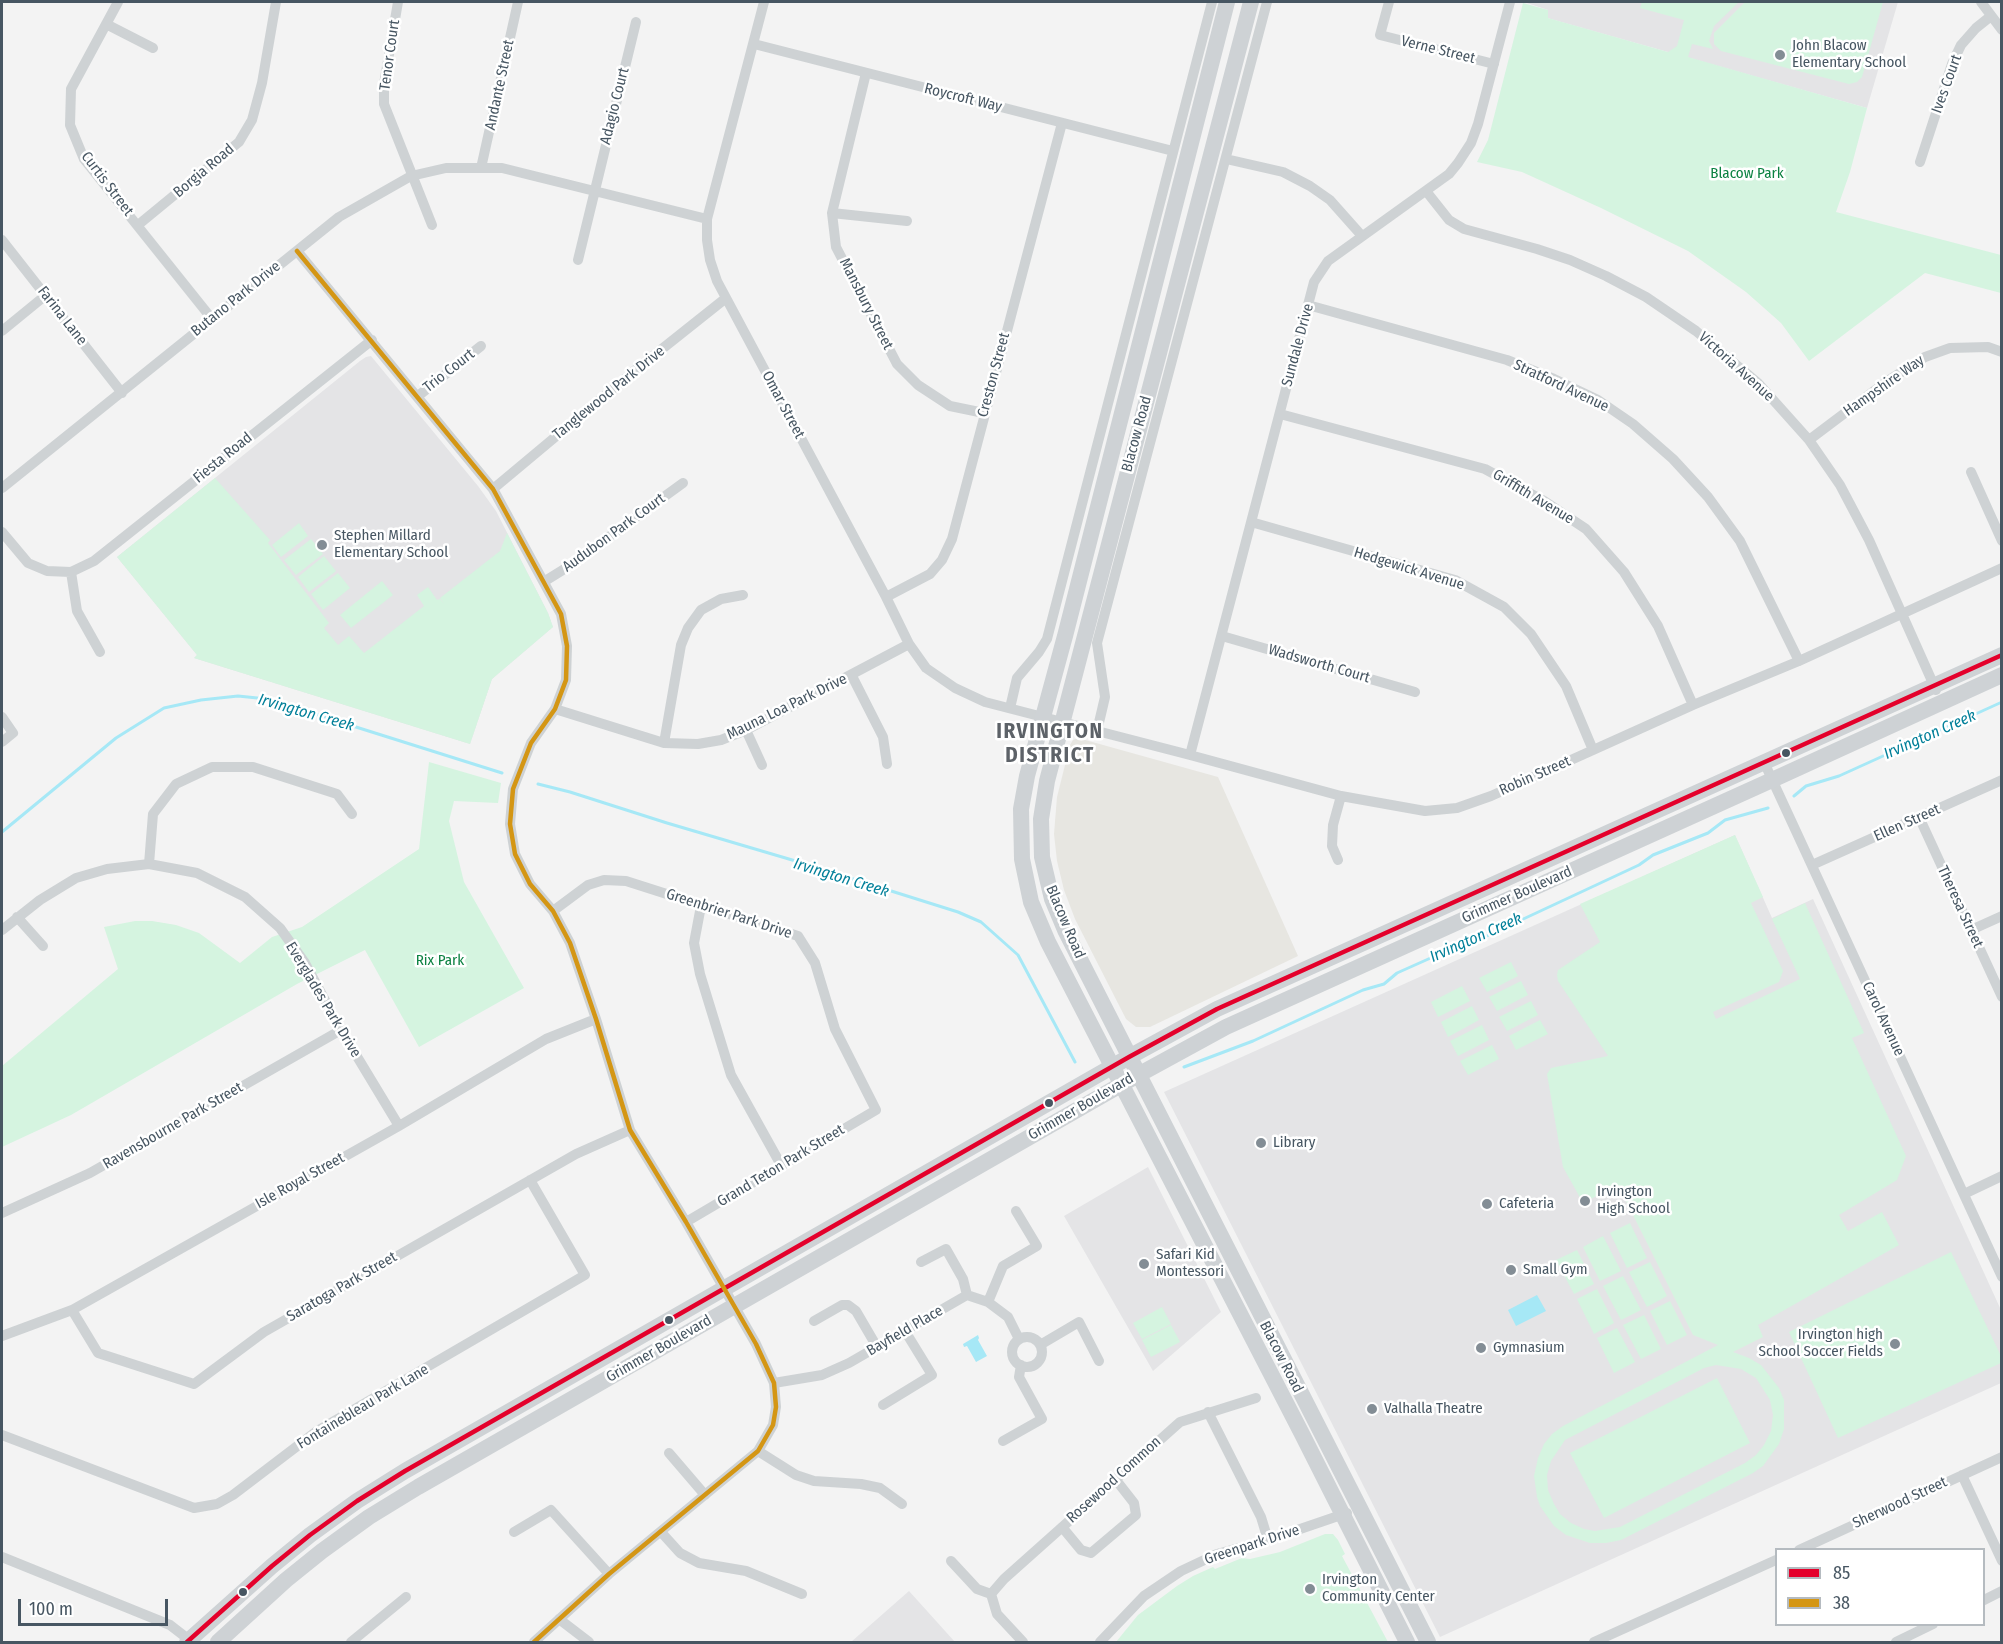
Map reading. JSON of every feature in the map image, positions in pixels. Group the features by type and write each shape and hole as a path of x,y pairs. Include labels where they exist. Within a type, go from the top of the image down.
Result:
{"main road":[{"name":"Blacow Road","path":"1227,2 1044,716 1034,746 1022,799 1020,833 1023,870 1031,902 1043,932 1407,1642"},
{"name":"Blacow Road","path":"1251,2 1042,802 1041,837 1044,867 1052,898 1061,920 1428,1642"},
{"name":"Grimmer Boulevard","path":"190,1642 272,1566 310,1535 357,1501 405,1471 1216,1009 2001,655"},
{"name":"Grimmer Boulevard","path":"218,1642 286,1580 322,1551 369,1517 418,1486 1120,1085 1226,1027 2001,675"}],"street":[{"name":"Curtis Street","path":"118,2 71,89 70,125 84,159 212,319"},
{"name":"Borgia Road","path":"138,225 239,142 252,120 262,83 276,2"},
{"name":"Tenor Court","path":"398,2 384,84 384,104 432,225"},
{"name":"Andante Street","path":"481,168 518,2"},
{"name":"Omar Street","path":"764,2 707,219 710,260 717,281 909,644 926,668 955,688 985,702 1044,716"},
{"path":"1010,708 1017,678 1047,639 1212,2"},
{"name":"Blacow Road","path":"1097,731 1105,697 1097,643 1267,2"},
{"name":"Verne Street","path":"1389,2 1380,35 1494,64"},
{"name":"Sundale Drive","path":"1190,754 1314,282 1328,261 1449,174 1458,163 1471,143 1478,124 1510,2"},
{"path":"1981,2 2001,30"},
{"name":"Ives Court","path":"1920,162 1952,64 1961,45 1991,16"},
{"name":"Adagio Court","path":"578,260 636,22"},
{"path":"106,24 153,48"},
{"name":"Roycroft Way","path":"754,44 1173,151"},
{"name":"Mansbury Street","path":"866,73 832,213 836,247 897,364 918,385 950,406 984,413"},
{"name":"Creston Street","path":"886,597 930,574 942,560 952,539 1062,123"},
{"path":"1226,159 1283,172 1310,186 1330,200 1362,236"},
{"name":"Butano Park Drive","path":"2,488 339,218 411,176 446,168 502,168 707,219"},
{"name":"Victoria Avenue","path":"1426,191 1449,220 1464,229 1570,260 1646,297 1696,331 1758,383 1809,440 1840,485 1869,540 1942,703"},
{"path":"832,213 907,221"},
{"name":"Farina Lane","path":"2,240 122,393"},
{"path":"297,251 493,489 561,614 567,646 566,680 555,709 531,743 513,789 510,824 515,854 530,884 553,911 570,943 630,1130 756,1344 774,1383 776,1407 773,1425 758,1451 609,1574 534,1642"},
{"path":"2,331 46,295"},
{"name":"Tanglewood Park Drive","path":"493,489 726,298"},
{"name":"Stratford Avenue","path":"1308,305 1507,360 1598,400 1633,424 1673,459 1708,497 1740,541 1799,661"},
{"name":"Fiesta Road","path":"71,572 94,561 372,340"},
{"name":"Trio Court","path":"418,396 481,346"},
{"name":"Hampshire Way","path":"1809,440 1886,382 1925,357 1950,348 1988,347 2001,352"},
{"name":"Griffith Avenue","path":"1280,414 1485,469 1544,501 1586,529 1624,572 1658,626 1693,705"},
{"path":"1971,472 2001,541"},
{"name":"Audubon Park Court","path":"544,581 566,568 682,483"},
{"name":"Hedgewick Avenue","path":"1251,522 1455,580 1504,608 1531,634 1566,686 1593,750"},
{"path":"2,532 28,563 47,571 71,572 77,611 100,652"},
{"name":"Robin Street","path":"1044,716 1341,796 1425,811 1457,808 1799,661 2001,568"},
{"path":"664,743 681,645 687,628 701,610 721,599 744,595"},
{"name":"Wadsworth Court","path":"1222,636 1415,692"},
{"name":"Mauna Loa Park Drive","path":"555,709 664,743 698,744 721,740 746,730 852,676 909,644"},
{"path":"852,676 883,737 887,764"},
{"path":"2,717 13,733 2,742"},
{"path":"746,730 762,765"},
{"name":"Carol Avenue","path":"1764,762 2001,1277"},
{"path":"149,864 153,814 176,784 212,767 253,768 338,794 352,814"},
{"name":"Ellen Street","path":"1812,865 2001,780"},
{"path":"1338,860 1332,846 1333,825 1341,796"},
{"name":"Theresa Street","path":"1919,817 2001,997"},
{"name":"Everglades Park Drive","path":"2,930 40,900 76,878 107,868 149,864 197,873 244,897 280,928 305,963 341,1030 399,1125"},
{"name":"Greenbrier Park Drive","path":"553,911 588,885 604,880 626,880 798,936 815,963 836,1029 876,1110"},
{"path":"701,906 694,943 699,974 731,1075 781,1165"},
{"path":"1971,930 2001,916"},
{"path":"17,917 43,946"},
{"name":"Isle Royal Street","path":"2,1336 72,1310 546,1039 596,1019"},
{"name":"Ravensbourne Park Street","path":"2,1213 90,1173 341,1030"},
{"name":"Grand Teton Park Street","path":"686,1222 876,1110"},
{"name":"Saratoga Park Street","path":"72,1310 98,1353 194,1384 264,1332 576,1154 630,1130"},
{"path":"1964,1194 2001,1176"},
{"name":"Fontainebleau Park Lane","path":"2,1435 194,1508 217,1504 233,1495 318,1431 585,1275 530,1180"},
{"path":"988,1302 1003,1266 1037,1246 1016,1211"},
{"path":"921,1262 946,1249 963,1279 967,1295 988,1302 1008,1317 1019,1339"},
{"name":"Bayfield Place","path":"774,1383 822,1375 849,1363 967,1295"},
{"path":"814,1321 842,1305 848,1305 856,1311 877,1347"},
{"path":"1040,1345 1079,1322 1099,1361"},
{"path":"883,1405 932,1375 905,1330"},
{"path":"1033,1338 1040,1345 1042,1354 1037,1363 1028,1367 1015,1360 1012,1351 1015,1342 1019,1339 1033,1338"},
{"path":"1003,1441 1042,1419 1019,1377 1021,1365"},
{"name":"Rosewood Common","path":"991,1594 1004,1579 1180,1422 1256,1398"},
{"path":"1208,1412 1261,1517 1268,1540"},
{"path":"758,1451 796,1475 814,1481 861,1484 880,1488 902,1504"},
{"path":"669,1453 705,1495"},
{"name":"Sherwood Street","path":"1803,1548 2001,1457"},
{"path":"1962,1475 2001,1561"},
{"path":"1062,1527 1081,1550 1091,1553 1136,1515 1134,1503 1116,1480"},
{"path":"514,1532 551,1510 609,1574"},
{"name":"Greenpark Drive","path":"1100,1642 1144,1596 1181,1571 1217,1554 1359,1510"},
{"path":"661,1532 680,1553 699,1563 746,1572 802,1594"},
{"path":"2,1557 171,1624 190,1642"},
{"path":"1594,1642 1775,1560"},
{"path":"951,1561 977,1589 991,1594 997,1614 1023,1642"},
{"path":"1985,1599 2001,1591"},
{"path":"351,1642 406,1597"},
{"path":"559,1619 589,1642"},
{"path":"1896,1642 1929,1626"}],"shaded area":[{"name":"John Blacow Elementary School","path":"1524,2 1898,2 1867,108 1547,18 1548,10"},
{"name":"Stephen Millard Elementary School","path":"371,356 496,511 553,627 492,679 470,744 194,658 197,655 117,557 360,361"},
{"path":"1078,738 1218,777 1298,956 1150,1027 1136,1027 1126,1019 1075,919 1064,890 1057,861 1054,834 1057,797 1070,745"},
{"name":"Irvington High School","path":"1735,835 1772,918 1813,899 2001,1310 2001,1383 1440,1637 1164,1092"},
{"name":"Safari Kid Montessori","path":"1148,1167 1221,1312 1153,1371 1064,1216"},
{"path":"909,1591 955,1642 851,1642"}],"green space":[{"name":"Blacow Park","path":"1642,2 1739,2 1714,26 1709,41 1713,49 1692,44 1688,57 1867,108 1850,172 1836,212 2001,255 2001,293 1925,273 1809,361 1781,323 1746,292 1688,251 1522,172 1477,162 1488,140 1523,3 1548,10 1548,18 1668,52 1677,46 1684,20 1640,8"},
{"path":"1745,2 1883,2 1862,77 1857,82 1849,84 1721,51 1714,44 1714,33"},
{"path":"215,478 270,540 268,543 329,623 324,628 338,645 349,636 364,653 424,606 417,595 428,587 437,600 440,599 444,604 440,598 500,551 507,533 553,627 492,679 470,744 194,658 197,655 117,557"},
{"path":"299,523 308,536 281,557 272,545"},
{"path":"311,539 323,554 296,575 284,560"},
{"path":"324,556 336,571 309,592 298,577"},
{"path":"338,573 350,588 323,610 311,594"},
{"path":"382,581 393,595 351,628 340,615"},
{"name":"Rix Park","path":"429,762 501,783 498,803 454,801 449,821 464,882 524,988 419,1047 365,950 297,984 71,1115 2,1147 2,1066 118,969 104,927 135,921 176,925 199,933 240,963 272,937 302,927 419,849"},
{"path":"1735,835 1763,897 1751,903 1783,971 1779,982 1713,1012 1716,1019 1800,979 1772,919 1805,903 1864,1033 1852,1038 1906,1156 1897,1180 1839,1215 1848,1231 1882,1212 1899,1245 1758,1325 1763,1337 1733,1352 1761,1365 1779,1388 1784,1400 1784,1429 1779,1444 1763,1466 1621,1540 1606,1543 1590,1543 1566,1535 1554,1526 1540,1506 1534,1476 1544,1444 1563,1426 1718,1345 1693,1335 1618,1185 1583,1203 1563,1167 1547,1074 1551,1068 1608,1056 1558,981 1558,970 1600,942 1580,904","holes":["1716,1365 1741,1369 1756,1378 1770,1400 1773,1415 1771,1431 1756,1455 1745,1463 1620,1527 1595,1531 1584,1529 1571,1523 1560,1514 1548,1490 1547,1475 1551,1461 1565,1440 1704,1368"]},
{"path":"1511,962 1518,976 1487,992 1479,978"},
{"path":"1521,981 1528,995 1497,1011 1489,997"},
{"path":"1462,986 1470,1001 1438,1017 1431,1002"},
{"path":"1531,1001 1538,1015 1507,1031 1499,1017"},
{"path":"1472,1006 1479,1020 1448,1037 1441,1022"},
{"path":"1540,1020 1548,1034 1516,1050 1509,1036"},
{"path":"1482,1025 1489,1040 1458,1056 1450,1041"},
{"path":"1492,1045 1499,1059 1468,1075 1460,1061"},
{"path":"1630,1223 1647,1258 1627,1268 1610,1233"},
{"path":"1603,1236 1621,1271 1600,1281 1583,1247"},
{"path":"1577,1250 1594,1284 1574,1294 1556,1260"},
{"name":"Irvington high School Soccer Fields","path":"1951,1252 2001,1356 2001,1363 1838,1438 1789,1332"},
{"path":"1650,1262 1667,1296 1647,1307 1629,1272"},
{"path":"1623,1276 1641,1310 1621,1320 1603,1286"},
{"path":"1597,1289 1614,1323 1594,1334 1577,1299"},
{"path":"1670,1301 1687,1335 1667,1345 1650,1311"},
{"path":"1162,1307 1171,1324 1142,1339 1133,1323"},
{"path":"1644,1315 1661,1349 1641,1359 1623,1325"},
{"path":"1171,1325 1180,1342 1151,1357 1142,1340"},
{"path":"1617,1328 1635,1362 1614,1373 1597,1338"},
{"path":"1717,1378 1750,1443 1604,1518 1570,1453"},
{"path":"1325,1534 1333,1534 1338,1540 1345,1554 1342,1556 1388,1642 1116,1642 1138,1615 1193,1576 1242,1558 1250,1559 1280,1552"}],"water":[{"path":"1537,1295 1546,1311 1516,1326 1508,1310"},
{"path":"978,1335 978,1340 987,1356 976,1362 967,1346 964,1347 963,1344"}],"waterway":[{"name":"Irvington Creek","path":"2,832 116,738 164,708 201,700 238,696 267,699 502,773"},
{"name":"Irvington Creek","path":"1794,796 1806,786 1839,776 2002,702"},
{"name":"Irvington Creek","path":"538,784 799,862 958,912 981,922 1018,955 1075,1062"},
{"name":"Irvington Creek","path":"1184,1067 1253,1041 1363,990 1384,984 1397,973 1453,948 1474,942 1639,865 1653,855 1708,833 1725,820 1768,808"}],"transit line":[{"name":"38","path":"297,251 493,489 561,614 567,646 566,680 555,709 531,743 513,789 510,824 515,854 530,884 553,911 570,943 630,1130 756,1344 774,1383 776,1407 773,1425 758,1451 609,1574 534,1642"},
{"name":"85","path":"187,1642 310,1535 357,1501 405,1471 1217,1009 2002,655"}],"place":[{"name":"John Blacow Elementary School","path":"1780,55"},
{"name":"Stephen Millard Elementary School","path":"322,545"},
{"name":"Library","path":"1261,1143"},
{"name":"Irvington High School","path":"1585,1201"},
{"name":"Cafeteria","path":"1487,1204"},
{"name":"Safari Kid Montessori","path":"1144,1264"},
{"name":"Small Gym","path":"1511,1270"},
{"name":"Irvington high School Soccer Fields","path":"1895,1344"},
{"name":"Gymnasium","path":"1481,1348"},
{"name":"Valhalla Theatre","path":"1372,1409"},
{"name":"Irvington Community Center","path":"1310,1589"}],"district":[{"name":"IRVINGTON DISTRICT","path":"1050,744"}]}
